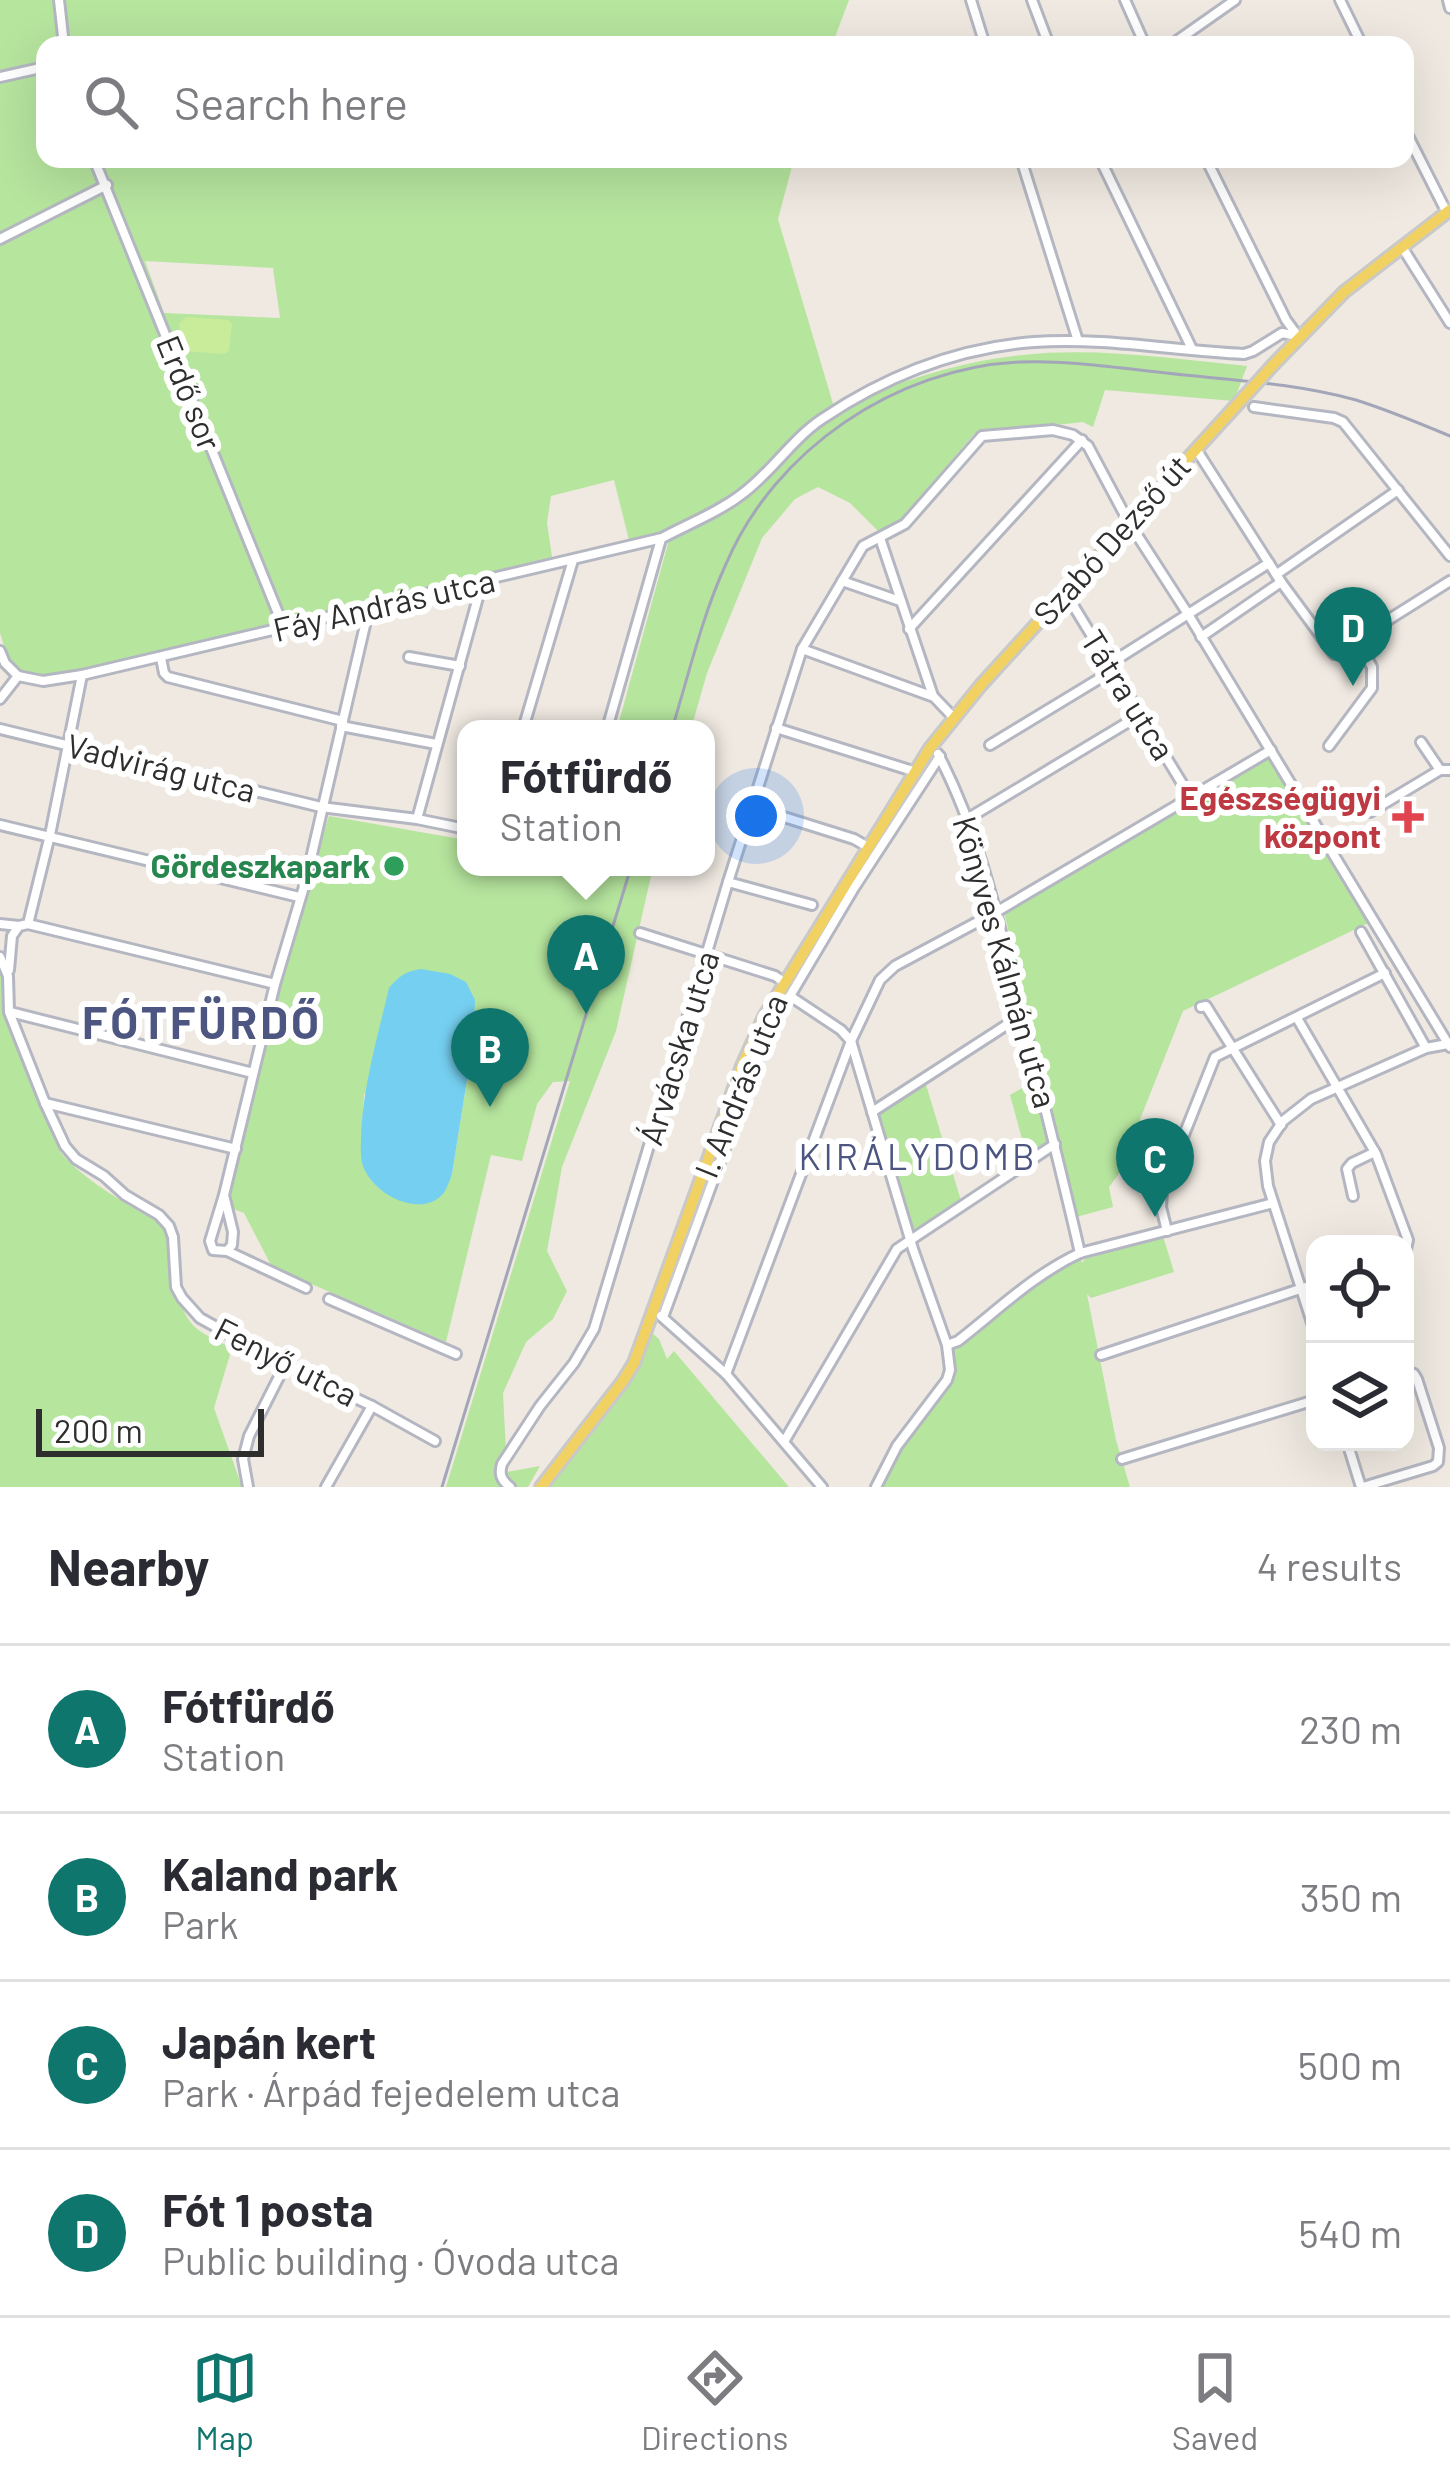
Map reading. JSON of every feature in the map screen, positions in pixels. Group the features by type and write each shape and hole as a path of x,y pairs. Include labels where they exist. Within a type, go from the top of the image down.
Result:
{"main road":[{"name":"Szabó Dezső út","path":"935,752 954,718 1298,336 1344,292 1448,212"},
{"name":"I. András utca","path":"659,1315 742,1066 764,1017 916,772 935,752"},
{"path":"542,1487 623,1382 659,1315"}],"street":[{"path":"59,0 63,36"},
{"path":"971,0 982,36"},
{"path":"1032,0 1046,36"},
{"path":"1125,0 1141,36"},
{"path":"1184,36 1235,0"},
{"path":"1340,0 1358,36"},
{"path":"0,77 36,70"},
{"path":"1414,147 1448,212"},
{"name":"Erdő sor","path":"98,168 284,628"},
{"path":"1024,168 1078,341"},
{"path":"1104,168 1192,351"},
{"path":"1210,168 1298,336"},
{"path":"0,239 107,185"},
{"path":"1402,247 1450,323"},
{"name":"Fáy András utca","path":"18,676 43,681 82,675 662,538 741,495 817,422 870,390 912,370 977,350 1078,341 1244,354 1282,333 1298,336"},
{"path":"1254,407 1343,422 1450,556"},
{"name":"Árvácska utca","path":"509,1487 500,1472 502,1464 594,1329 802,649 863,546 905,524 982,436 1053,430 1082,440"},
{"path":"910,629 1082,440 1449,1045 1426,1048 1311,1099 1269,1142 1268,1186 1306,1299"},
{"path":"1195,448 1334,654 1450,581"},
{"path":"1201,637 1398,490"},
{"path":"610,720 662,538"},
{"path":"880,538 934,697 954,718"},
{"path":"526,720 573,560"},
{"path":"990,745 1269,563"},
{"path":"842,581 900,601"},
{"path":"417,818 482,583"},
{"name":"Tátra utca","path":"1065,592 1191,798"},
{"path":"306,1288 227,1250 213,1250 210,1241 306,880 369,608"},
{"path":"1329,746 1372,688 1372,667 1357,640"},
{"path":"802,649 934,697"},
{"path":"0,651 18,676 0,699"},
{"path":"409,656 460,666"},
{"path":"161,658 168,677 436,744"},
{"path":"82,675 50,835 24,925 12,936 9,1012 45,1103 236,1150"},
{"path":"967,819 1140,715"},
{"path":"776,728 916,772"},
{"name":"Vadvirág utca","path":"0,729 321,807 457,827"},
{"path":"1370,812 1445,770 1421,742"},
{"path":"726,1374 850,1040 880,980 896,966 1271,751"},
{"name":"Könyves Kálmán utca","path":"935,752 967,819 996,912 1080,1253"},
{"name":"I. András utca","path":"659,1315 772,1020 935,752"},
{"path":"752,807 868,847"},
{"path":"0,825 299,897"},
{"path":"728,882 812,905"},
{"path":"0,924 24,925 275,984"},
{"path":"1361,932 1426,1048"},
{"path":"640,934 784,982"},
{"path":"0,957 8,976"},
{"path":"1167,1231 1162,1190 1215,1057 1384,973"},
{"path":"790,996 850,1040 949,1361 947,1380 898,1446 876,1487"},
{"path":"1201,1007 1206,1006 1281,1125"},
{"path":"9,1012 253,1073"},
{"path":"872,1112 1022,1015"},
{"path":"1297,1018 1375,1152 1406,1235"},
{"path":"1440,1029 1450,1023"},
{"name":"Fenyő utca","path":"45,1103 76,1160 169,1226 176,1287 200,1318 435,1441"},
{"path":"784,1440 897,1249 1055,1144"},
{"path":"1353,1196 1347,1169 1375,1152"},
{"path":"224,1196 233,1232 227,1250"},
{"path":"946,1345 958,1341 1026,1285 1080,1253 1273,1202"},
{"path":"1101,1355 1306,1287"},
{"path":"329,1299 457,1354"},
{"path":"659,1315 726,1374 822,1487"},
{"path":"248,1487 243,1459 249,1436 285,1366"},
{"path":"1350,1451 1362,1487 1438,1462 1439,1448 1414,1374"},
{"path":"1122,1460 1306,1403"},
{"path":"326,1487 372,1406"}],"green space":[{"path":"0,0 849,0 835,36 36,36 36,168 792,168 778,219 834,407 951,368 1023,355 1107,353 1247,366 1234,401 1105,390 1093,427 1083,422 974,434 891,531 877,530 850,503 818,487 795,499 762,538 707,673 694,720 619,720 669,540 660,533 629,540 614,480 551,496 547,523 552,557 59,677 27,675 9,659 0,633","holes":["145,261 273,268 280,318 164,313"]},
{"path":"186,317 228,320 232,324 229,351 182,351 179,324"},
{"path":"1269,757 1375,920 1183,1011 1118,1175 1109,1187 1113,1207 1076,1217 1004,912"},
{"path":"329,816 457,838 457,876 651,876 616,1031 562,1167 547,1251 567,1291 553,1319 526,1342 503,1393 507,1472 540,1466 528,1487 446,1487 570,1081 553,1082 537,1104 522,1161 491,1155 446,1342 272,1267 244,1213 226,1206 298,913","holes":["473,1042 452,1174 411,1203 377,1186 368,1175 361,1147 364,1094"]},
{"path":"0,966 9,1021 61,1153 99,1186 176,1231 182,1308 196,1328 232,1348 214,1408 242,1487 0,1487"},
{"path":"924,1078 962,1204 910,1238 872,1112"},
{"path":"1038,1079 1055,1144 1028,1161 1010,1095"},
{"path":"1163,1236 1174,1272 1091,1298 1087,1294 1130,1487 874,1487 897,1446 947,1380 947,1345 1026,1285 1080,1253 1082,1263"},
{"path":"649,1330 659,1339 667,1359 674,1351 789,1487 545,1487 627,1381"}],"water":[{"path":"421,969 466,982 475,1000 452,1174 445,1191 423,1204 383,1191 364,1169 361,1156 366,1092 389,988 403,975"}],"railway":[{"path":"675,720 717,584 748,523 775,485 845,422 929,380 1020,362 1238,380 1356,400 1450,436"},
{"path":"442,1487 628,876"}],"place":[{"name":"Fót 1 posta","path":"1353,686"},
{"name":"Egészségügyi központ","path":"1408,817"},
{"name":"Gördeszkapark","path":"394,866"},
{"name":"Fótfürdő","path":"586,1014"},
{"name":"Kaland park","path":"490,1107"},
{"name":"Japán kert","path":"1155,1217"}],"district":[{"name":"FÓTFÜRDŐ","path":"202,1023"},
{"name":"KIRÁLYDOMB","path":"918,1157"}]}
